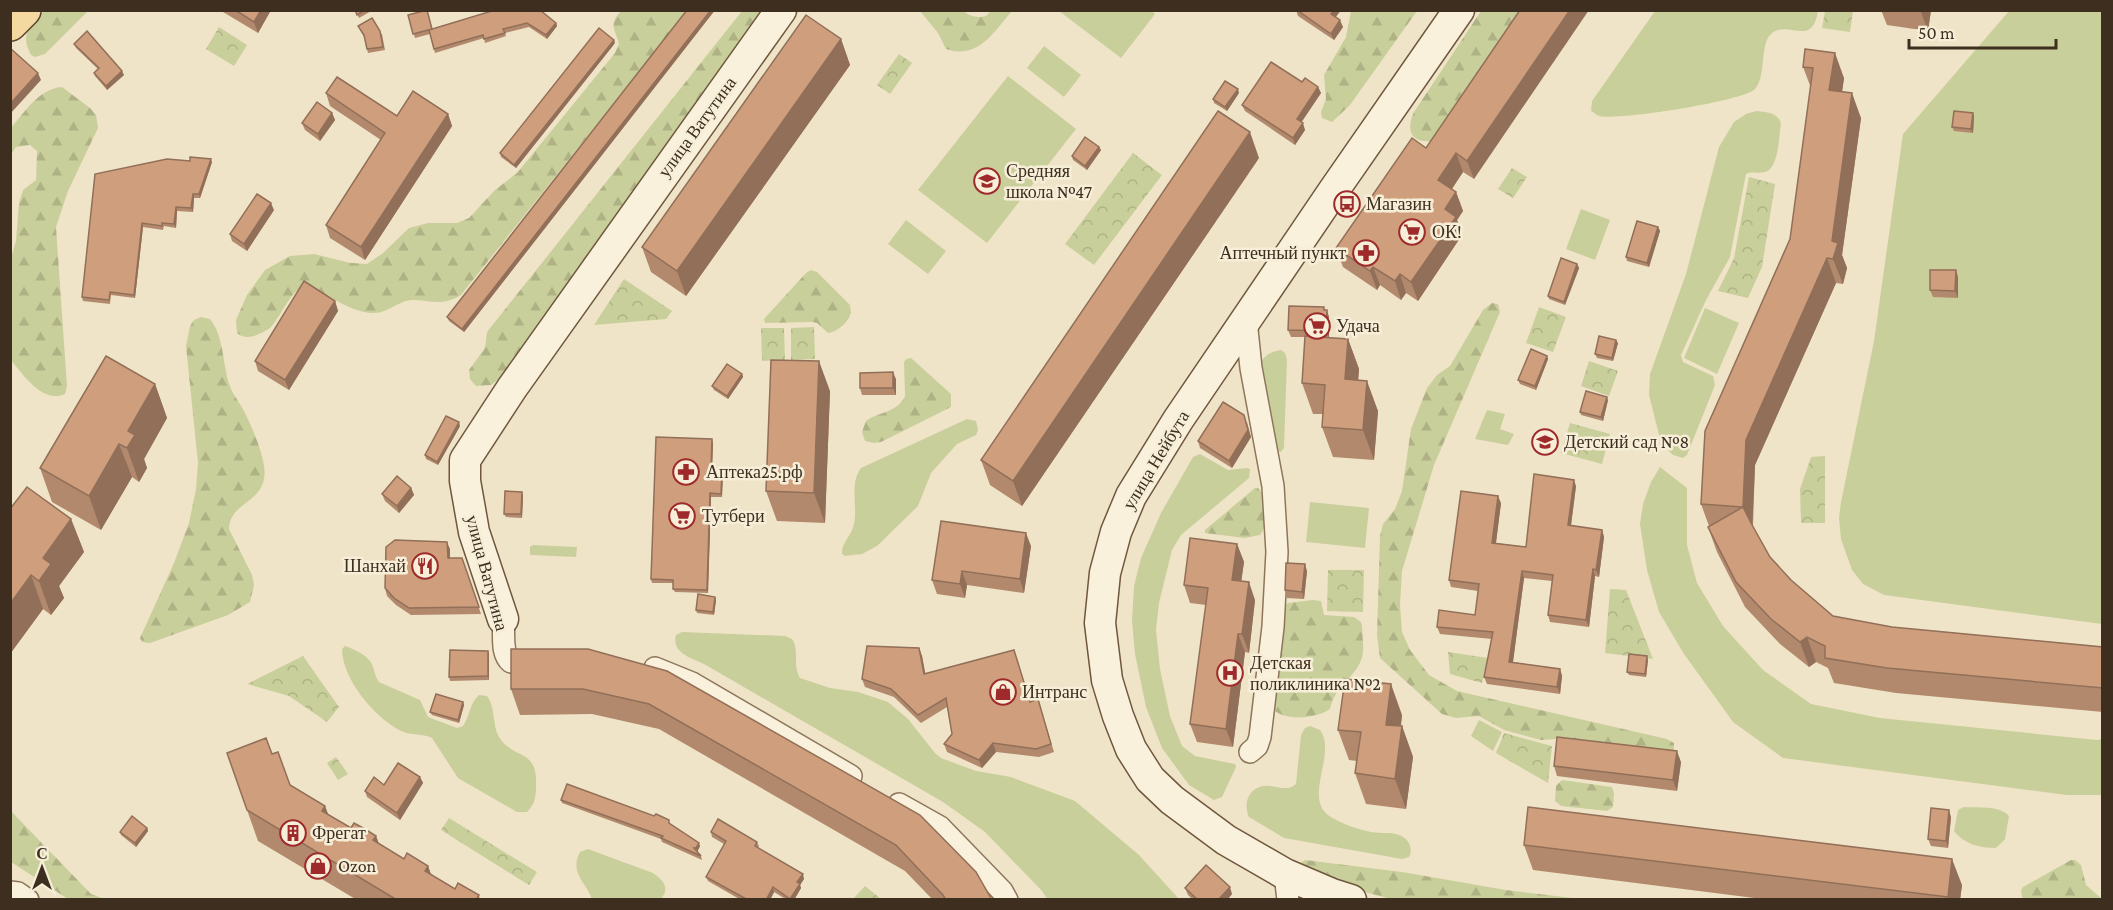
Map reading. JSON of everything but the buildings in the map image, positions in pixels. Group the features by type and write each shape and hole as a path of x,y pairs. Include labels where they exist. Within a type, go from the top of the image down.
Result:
{"main road":[{"path":"10,24 24,10"}],"street":[{"name":"улица Ватутина","path":"558,661 512,662 506,657 503,619 474,532 465,481 465,460 512,388 781,10"},
{"name":"улица Нейбута","path":"1351,900 1332,894 1287,887 1172,800 1150,778 1131,749 1107,680 1100,622 1105,573 1116,532 1131,496 1178,420 1459,10"},
{"path":"1246,320 1251,368 1273,486 1277,552 1273,627 1260,737 1257,746 1250,752"},
{"path":"638,664 652,667 692,683 940,827 1002,891 1007,900"},
{"path":"10,892 18,893 28,900"}],"green space":[{"path":"1151,10 1155,14 1121,58 1059,11"},
{"path":"44,11 88,11 45,54 35,57 31,55 26,36 30,26"},
{"path":"621,11 687,11 461,295 437,302 410,300 385,311 371,313 348,307 310,286 304,287 293,295 270,328 251,337 237,333 236,320 247,295 265,270 290,256 314,254 351,263 367,264 383,253 409,228 428,223 457,223 469,218 495,190 517,173 615,53 619,44 614,23"},
{"path":"742,11 763,11 498,380 491,385 476,386 470,379 469,370 485,348 487,332"},
{"path":"920,11 964,11 971,16 980,17 986,16 991,11 1012,11 984,42 967,51 957,51 946,49 938,33"},
{"path":"1351,11 1417,11 1350,105 1332,122 1322,118 1321,112 1326,99 1324,75 1346,37"},
{"path":"1481,11 1526,11 1432,141 1419,140 1410,130 1414,112"},
{"path":"1655,11 1818,11 1815,22 1806,31 1786,29 1772,33 1766,44 1759,83 1755,89 1746,94 1653,113 1598,116 1591,111 1592,101"},
{"path":"1825,11 1853,11 1850,32 1822,28"},
{"path":"2009,11 2102,11 2102,624 1884,595 1863,584 1852,570 1841,539 1839,518 1841,502 1874,341 1903,134"},
{"path":"219,27 247,45 234,66 206,49"},
{"path":"1044,46 1081,75 1064,97 1027,68"},
{"path":"899,54 912,63 890,94 877,85"},
{"path":"1008,76 1076,129 987,243 918,190"},
{"path":"62,87 90,108 96,115 98,128 68,191 56,227 67,386 65,394 57,396 41,392 11,360 11,258 16,241 19,203 23,190 36,180 37,151 30,145 16,147 12,153 11,168 10,129 39,97"},
{"path":"1756,111 1771,113 1781,123 1776,158 1770,170 1746,174 1730,257 1706,300 1681,355 1683,362 1713,376 1715,385 1687,455 1683,458 1673,455 1661,443 1649,395 1650,374 1686,274 1719,147 1734,122"},
{"path":"1133,153 1162,175 1094,265 1065,244"},
{"path":"1512,168 1527,177 1513,198 1498,189"},
{"path":"1749,177 1775,184 1762,267 1748,298 1718,291 1734,258"},
{"path":"1581,209 1610,220 1595,260 1566,249"},
{"path":"906,220 946,251 928,274 888,244"},
{"path":"811,270 817,272 850,305 851,313 845,323 828,333 813,322 765,323 764,319"},
{"path":"624,279 672,311 666,319 594,325"},
{"path":"1492,303 1498,304 1500,312 1434,465 1402,571 1400,605 1402,632 1410,650 1429,675 1457,691 1667,739 1674,743 1674,750 1670,752 1557,739 1541,740 1504,730 1479,716 1456,718 1442,714 1380,658 1377,635 1380,536 1383,524 1395,509 1402,491 1411,429 1427,388 1437,375 1450,366 1483,310"},
{"path":"1539,307 1566,317 1553,352 1526,343"},
{"path":"1705,308 1739,323 1717,374 1684,358"},
{"path":"201,317 210,319 215,326 231,389 250,424 264,463 264,479 261,487 257,494 234,514 229,529 252,575 254,585 250,602 228,615 150,643 142,642 140,638 174,563 189,523 196,489 198,463 186,346 190,326 194,320"},
{"path":"814,327 815,359 791,360 791,328"},
{"path":"761,328 784,328 785,360 762,361"},
{"path":"1281,350 1285,353 1287,360 1284,448 1281,452 1275,451 1260,366 1268,355"},
{"path":"911,358 951,394 951,407 881,442 865,441 862,432 866,421 893,409 902,402 905,396 904,362"},
{"path":"1589,361 1618,371 1609,396 1581,386"},
{"path":"1487,410 1505,414 1500,429 1514,434 1508,445 1475,439"},
{"path":"967,419 976,421 978,430 976,435 957,444 931,473 918,506 877,546 862,554 845,556 842,554 843,546 854,524 855,481 861,468"},
{"path":"1570,423 1610,434 1602,464 1561,453"},
{"path":"1200,454 1228,470 1250,469 1249,478 1181,535 1172,550 1159,603 1156,630 1160,669 1170,716 1182,746 1195,756 1235,764 1236,767 1222,797 1214,800 1189,785 1162,748 1146,707 1135,654 1132,621 1134,586 1141,558 1161,513 1193,457"},
{"path":"1825,456 1825,523 1801,523 1800,489 1811,457"},
{"path":"1660,467 1687,488 1687,545 1697,583 1723,626 1763,670 1811,704 1880,718 2102,739 2102,795 2067,795 1783,758 1733,722 1684,654 1659,612 1647,570 1640,524 1643,504 1651,482"},
{"path":"1255,488 1261,492 1265,504 1265,519 1260,535 1245,538 1205,533 1205,530"},
{"path":"1310,502 1369,508 1365,548 1306,542"},
{"path":"533,545 577,547 576,557 530,555 530,547"},
{"path":"1328,570 1364,570 1363,612 1327,611"},
{"path":"1610,589 1626,590 1653,659 1605,653"},
{"path":"1321,601 1324,615 1354,617 1361,622 1363,655 1354,673 1336,694 1330,709 1308,717 1291,717 1276,712 1271,707 1282,607 1288,603"},
{"path":"682,632 785,636 792,639 796,648 796,668 800,678 888,702 908,719 941,758 976,771 1011,777 1075,801 1139,855 1179,899 1047,899 985,832 943,802 679,651 675,641 676,635"},
{"path":"345,646 369,660 379,682 420,700 428,717 457,728 463,726 473,702 479,695 487,696 492,706 499,737 511,749 529,759 533,765 536,774 536,794 530,809 527,812 517,812 458,778 432,738 401,731 381,717 354,685 343,661 342,649"},
{"path":"1448,652 1488,658 1482,683 1450,674"},
{"path":"303,656 339,707 327,722 289,696 247,684"},
{"path":"1479,720 1502,732 1493,751 1471,736"},
{"path":"1310,726 1320,730 1324,739 1324,762 1319,786 1321,807 1337,821 1348,825 1371,832 1400,835 1410,846 1409,857 1402,859 1284,838 1249,817 1247,802 1254,790 1263,786 1288,788 1296,784 1301,735 1305,728"},
{"path":"1504,733 1552,746 1548,783 1496,753"},
{"path":"336,757 348,774 338,780 327,763"},
{"path":"1562,780 1612,787 1613,807 1607,811 1561,806 1555,801 1556,786"},
{"path":"1964,807 2000,810 2009,816 2005,839 1996,848 1967,842 1954,831 1958,810"},
{"path":"10,810 91,894 116,899 68,899 11,862"},
{"path":"449,818 537,872 529,885 441,830"},
{"path":"588,849 653,873 664,885 664,895 661,899 592,899 576,866 580,852"},
{"path":"1305,860 1581,899 1391,899 1335,884 1299,864"},
{"path":"2071,860 2081,865 2086,885 2102,899 2025,900 2022,897 2023,887"},
{"path":"865,886 881,899 853,899"}],"place":[{"name":"Средняя школа №47","path":"987,181"},
{"name":"Магазин","path":"1347,204"},
{"name":"ОК!","path":"1412,232"},
{"name":"Аптечный пункт","path":"1366,253"},
{"name":"Удача","path":"1317,326"},
{"name":"Детский сад №8","path":"1545,442"},
{"name":"Аптека25.рф","path":"686,472"},
{"name":"Тутбери","path":"682,516"},
{"name":"Шанхай","path":"425,566"},
{"name":"Детская поликлиника №2","path":"1230,673"},
{"name":"Интранс","path":"1003,692"},
{"name":"Фрегат","path":"293,833"},
{"name":"Ozon","path":"318,866"}]}
